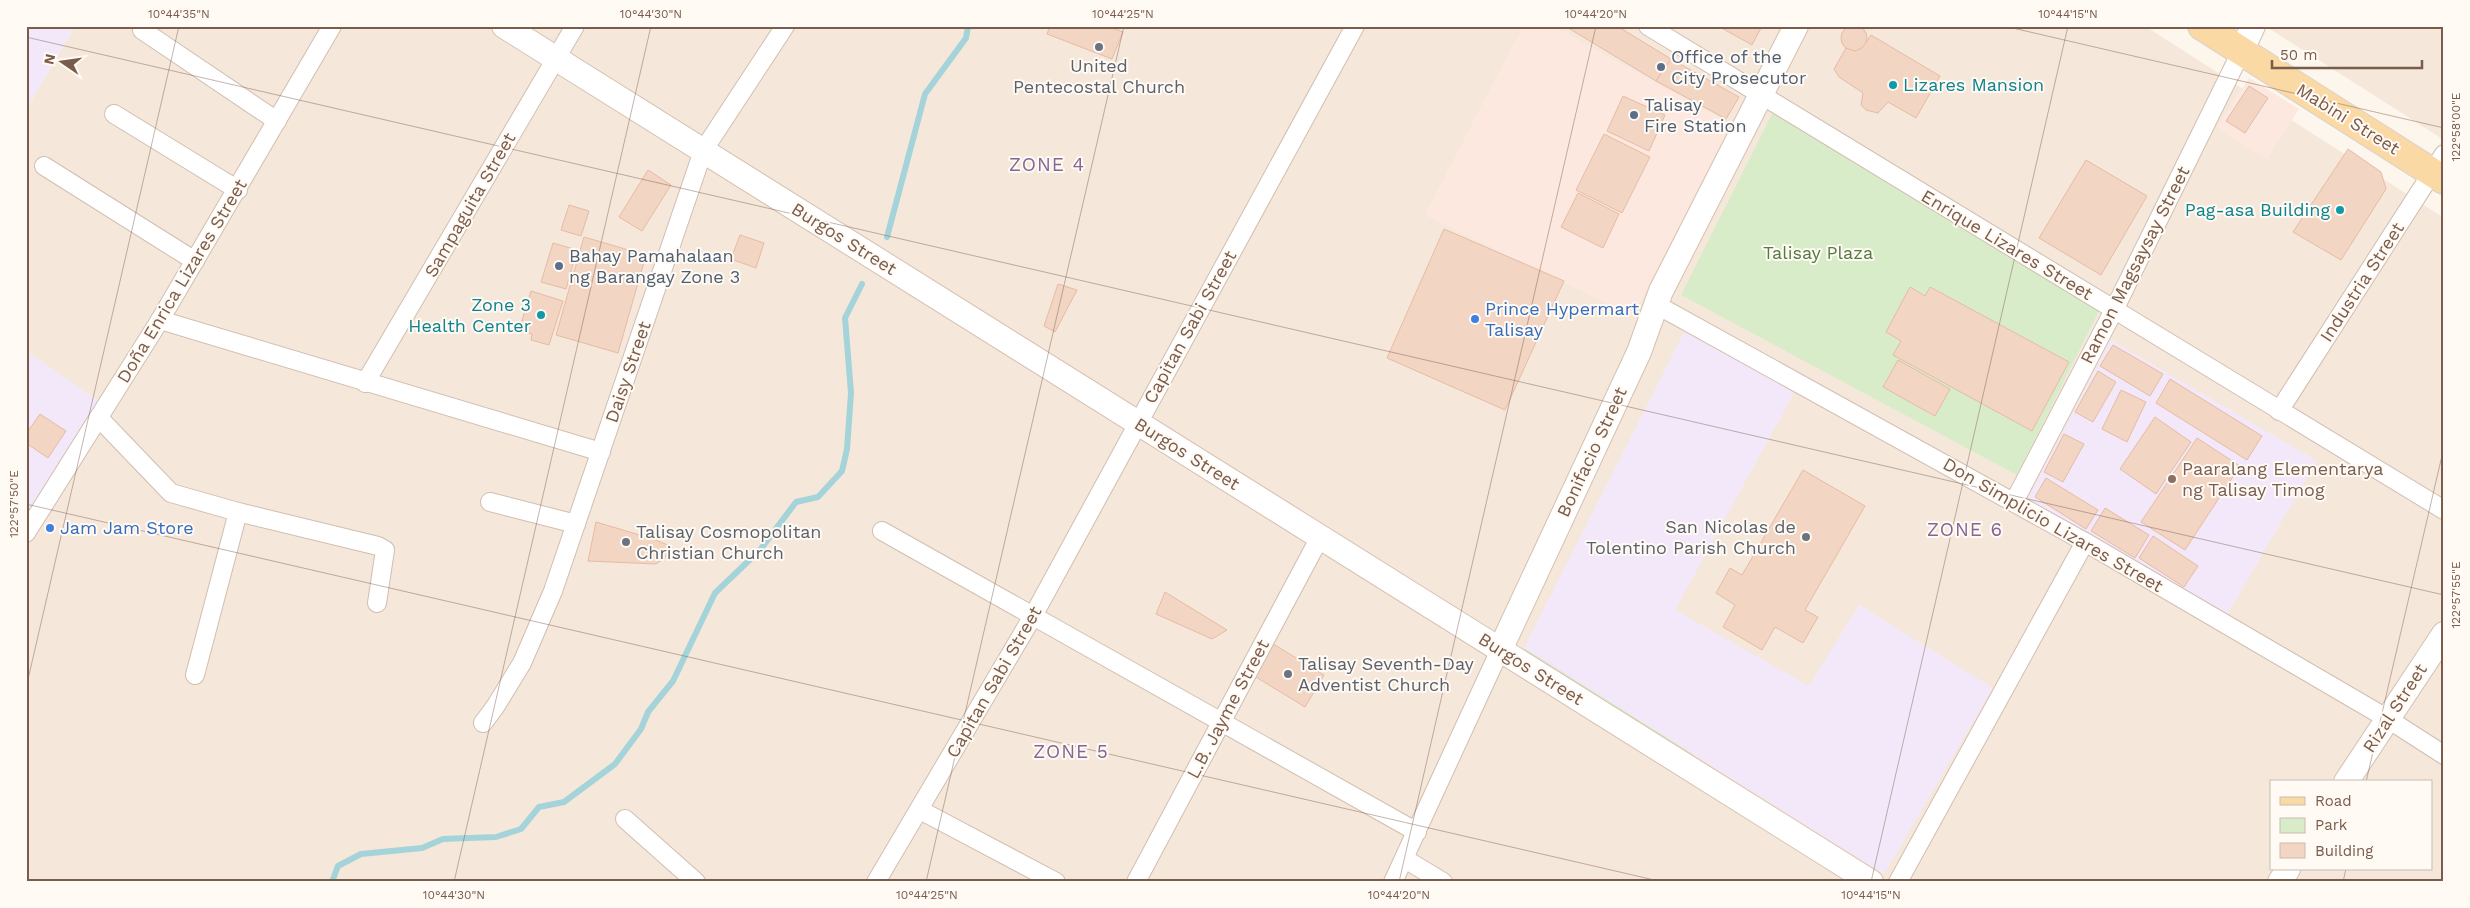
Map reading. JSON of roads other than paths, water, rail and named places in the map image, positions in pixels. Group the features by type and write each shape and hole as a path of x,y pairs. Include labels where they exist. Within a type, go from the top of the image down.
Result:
{"main road":[{"name":"Mabini Street","path":"2202,26 2241,52 2440,169"}],"street":[{"name":"Doña Enrica Lizares Street","path":"26,533 160,320 238,190 332,26"},
{"name":"Burgos Street","path":"504,26 1870,882"},
{"name":"Sampaguita Street","path":"365,383 575,26"},
{"name":"Daisy Street","path":"483,723 508,686 535,636 576,524 704,151 785,26"},
{"name":"Capitan Sabi Street","path":"876,882 1033,616 1355,26"},
{"name":"Enrique Lizares Street","path":"1648,26 2444,510"},
{"name":"Bonifacio Street","path":"1394,882 1639,352 1661,291 1796,26"},
{"name":"Ramon Magsaysay Street","path":"2014,502 2114,310 2253,26"},
{"path":"142,30 277,121"},
{"path":"114,114 238,190"},
{"path":"44,166 195,260"},
{"name":"Industria Street","path":"2279,410 2440,169"},
{"name":"Don Simplicio Lizares Street","path":"1657,305 2085,542 2388,719 2444,755"},
{"path":"160,320 365,383 601,452"},
{"path":"99,418 172,493 238,512 378,546 386,550 377,603"},
{"path":"490,502 576,524"},
{"path":"194,675 238,512"},
{"path":"882,531 1417,832"},
{"name":"L.B. Jayme Street","path":"1136,882 1320,537"},
{"path":"1898,882 2085,542"},
{"name":"Rizal Street","path":"2347,780 2444,634"},
{"path":"920,810 1056,882"},
{"path":"626,819 696,882"},
{"path":"1405,859 1443,882"},
{"path":"2280,882 2287,870"}],"waterway":[{"path":"887,237 925,94 966,38 968,26"},
{"path":"332,882 338,866 361,854 422,848 443,839 496,837 521,829 539,807 564,802 615,764 641,729 648,712 673,681 715,593 760,550 796,502 818,497 842,471 847,449 851,393 845,318 862,284"}],"place":[{"name":"United Pentecostal Church","path":"1099,47"},
{"name":"Office of the City Prosecutor","path":"1661,67"},
{"name":"Lizares Mansion","path":"1893,85"},
{"name":"Talisay Fire Station","path":"1634,115"},
{"name":"Pag-asa Building","path":"2340,210"},
{"name":"Bahay Pamahalaan ng Barangay Zone 3","path":"559,266"},
{"name":"Zone 3 Health Center","path":"541,315"},
{"name":"Prince Hypermart Talisay","path":"1475,319"},
{"name":"Paaralang Elementarya ng Talisay Timog","path":"2172,479"},
{"name":"Jam Jam Store","path":"50,528"},
{"name":"San Nicolas de Tolentino Parish Church","path":"1806,537"},
{"name":"Talisay Cosmopolitan Christian Church","path":"626,542"},
{"name":"Talisay Seventh-Day Adventist Church","path":"1288,674"}],"district":[{"name":"ZONE 4","path":"1047,164"},
{"name":"ZONE 6","path":"1965,529"},
{"name":"ZONE 5","path":"1071,751"}],"park label":[{"name":"Talisay Plaza","path":"1818,253"}]}
